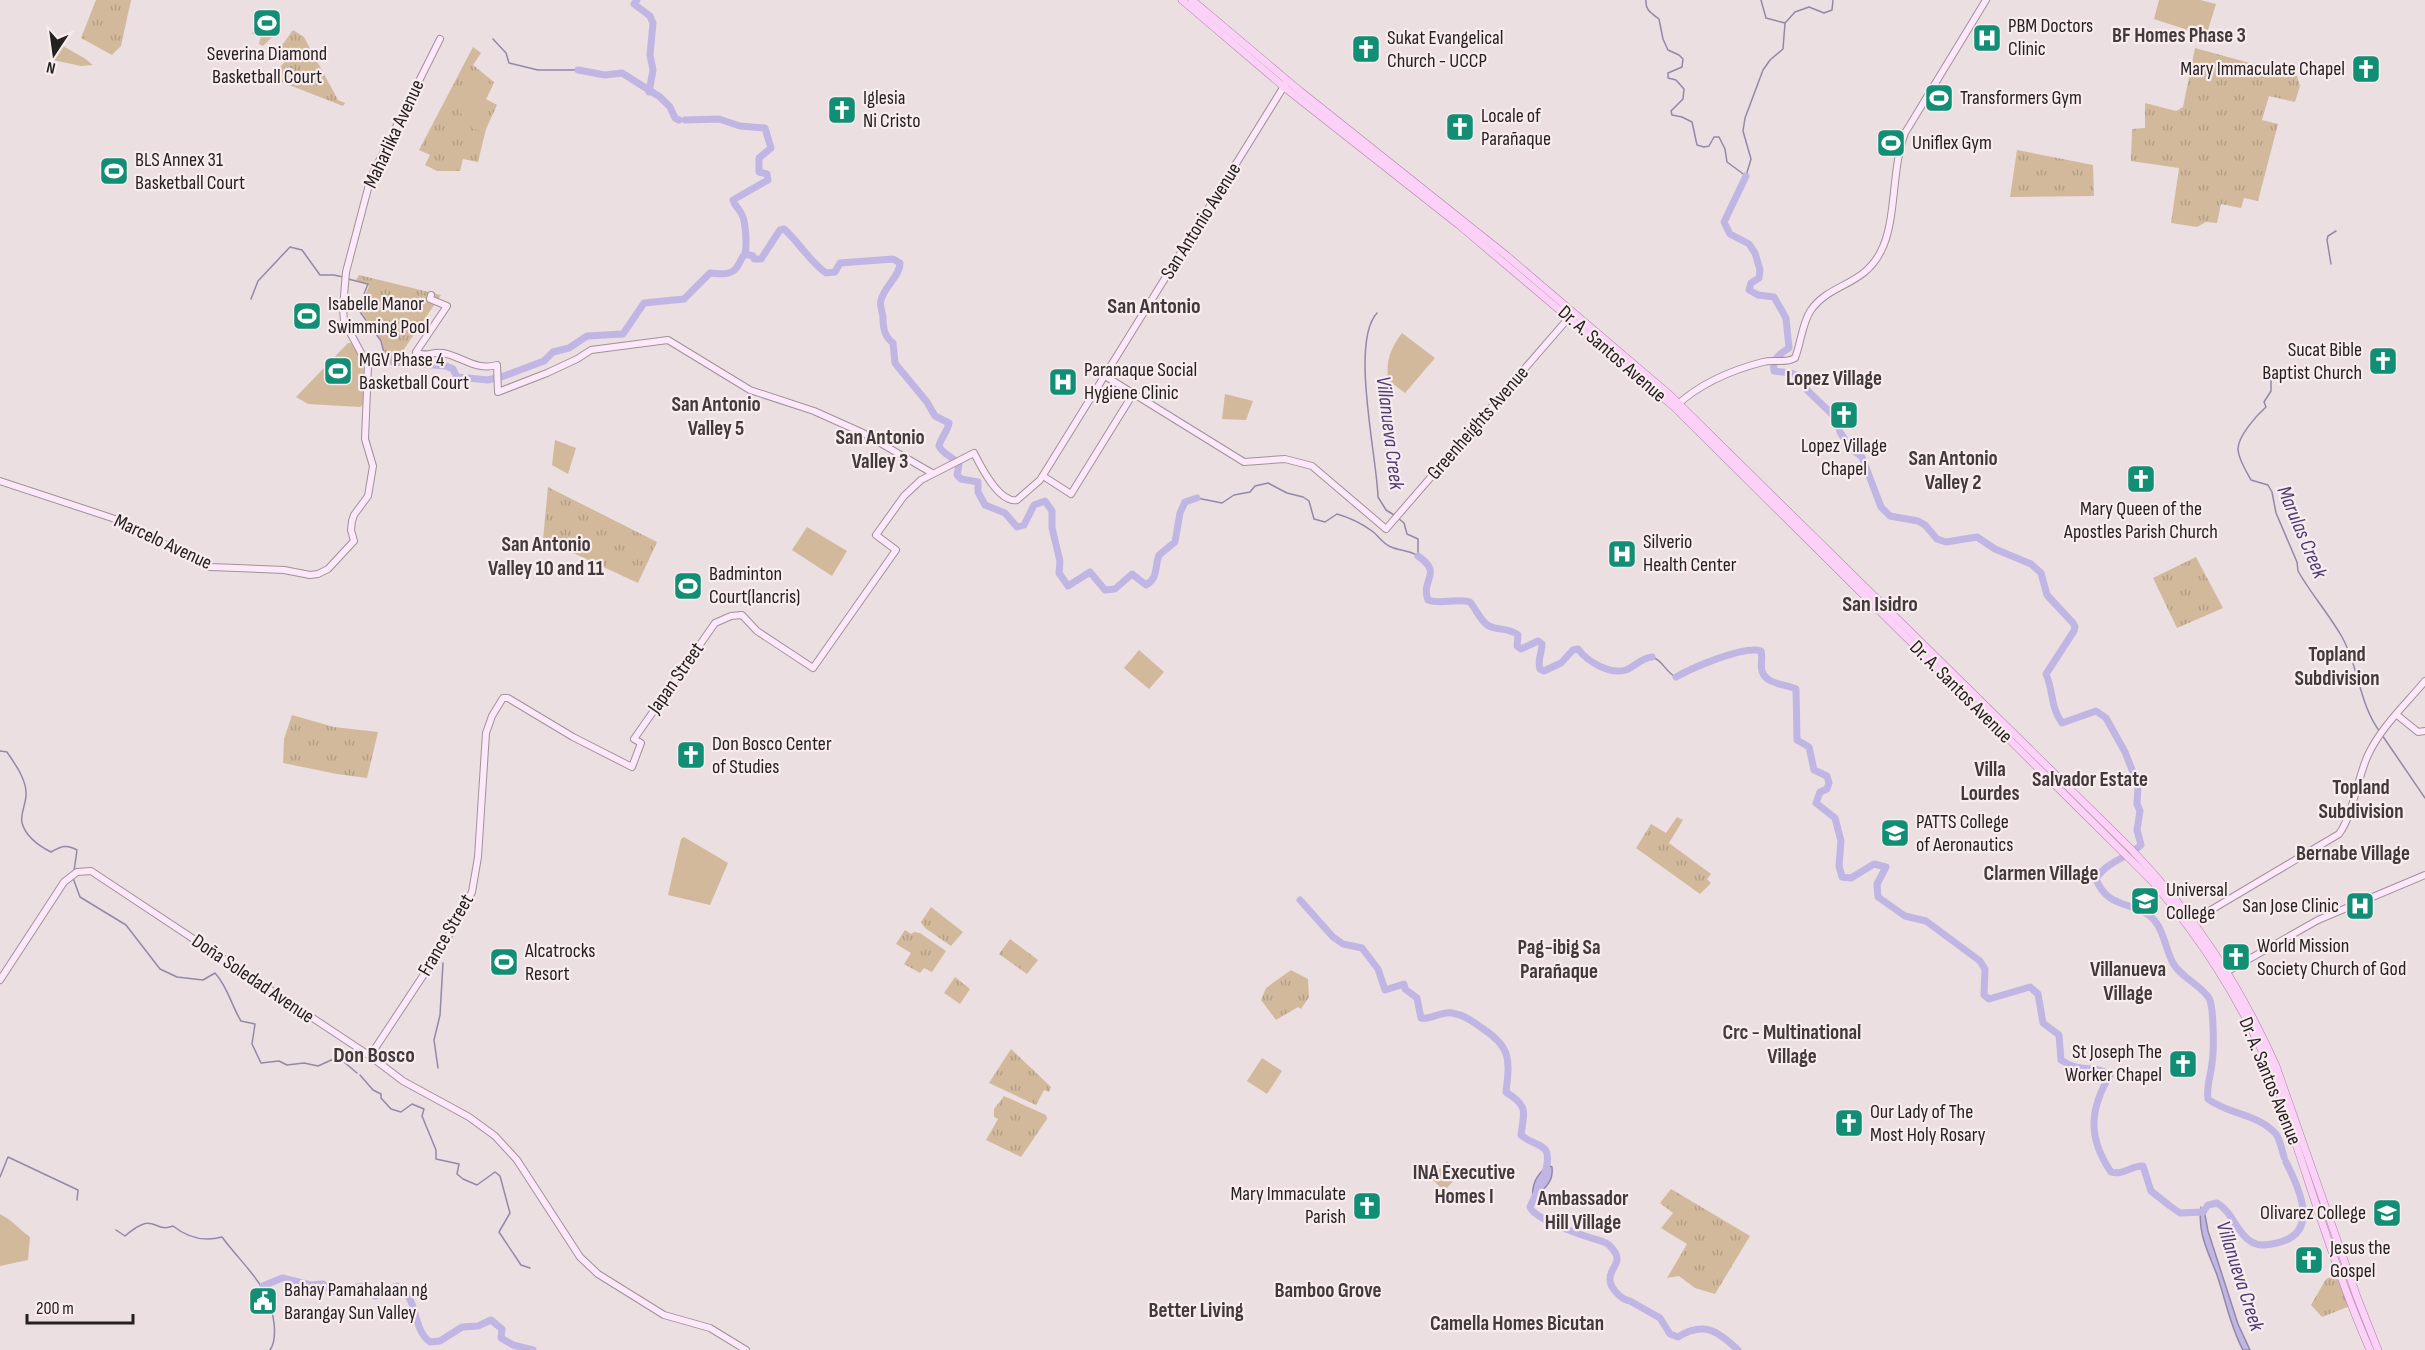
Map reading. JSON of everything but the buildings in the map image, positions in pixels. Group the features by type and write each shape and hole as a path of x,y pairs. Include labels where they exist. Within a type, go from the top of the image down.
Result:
{"main road":[{"name":"Dr. A. Santos Avenue","path":"1182,0 1286,84 1463,219 1677,405 2131,854 2190,922 2228,971 2261,1032 2346,1286 2370,1350"},
{"name":"Dr. A. Santos Avenue","path":"1192,0 1286,84"},
{"path":"1677,405 1707,382 1774,361 1792,360 1797,352 1808,316 1816,304 1862,276 1874,263 1882,249 1905,134 1986,0"},
{"name":"Maharlika Avenue","path":"354,541 351,530 352,521 368,496 373,466 365,439 368,366 344,321 345,275 371,177 440,39"},
{"name":"San Antonio Avenue","path":"932,473 974,453 984,472 1001,494 1009,500 1017,500 1043,476 1286,84"},
{"path":"430,297 447,306 416,352 424,356 442,352 481,368 497,366 498,392 547,373 591,350 668,340 750,390 814,411 863,433 932,473"},
{"name":"Greenheights Avenue","path":"1133,394 1244,462 1286,459 1312,466 1386,529 1572,314"},
{"path":"1043,476 1071,494 1133,394 1105,376"},
{"name":"Japan Street","path":"642,743 634,739 712,627 731,616 742,615 757,632 812,668 896,550 876,535 904,496 932,473"},
{"name":"Marcelo Avenue","path":"0,481 115,519 210,567 284,570 305,575 318,574 328,569 354,541"},
{"path":"2190,922 2339,834 2346,822 2361,774 2380,735 2425,681"},
{"name":"France Street","path":"370,1056 444,944 472,892 478,857 486,733 492,716 505,697 632,767 642,743"},
{"path":"2397,715 2418,732 2425,731"},
{"name":"Doña Soledad Avenue","path":"0,980 59,889 74,873 91,871 370,1056 403,1081 469,1117 495,1136 517,1160 580,1257 598,1274 664,1315 710,1328 747,1350"},
{"path":"2228,971 2318,920 2425,875"},
{"name":"Dr. A. Santos Avenue","path":"2190,922 2223,975 2269,1058 2378,1350"}],"green space":[{"path":"96,0 131,0 121,46 112,55 81,38"},
{"path":"2159,0 2200,0 2216,4 2206,36 2154,19"},
{"path":"259,14 278,18 275,34 263,46 259,44 261,36 252,34"},
{"path":"293,30 304,37 338,100 345,103 343,106 271,78 288,58 280,48"},
{"path":"56,42 93,65 81,66 53,60"},
{"path":"473,47 481,53 473,65 494,82 486,99 497,105 486,129 478,162 463,159 460,171 437,171 425,165 430,155 419,150"},
{"path":"2195,48 2297,76 2300,86 2295,102 2269,96 2262,120 2278,124 2258,201 2244,198 2241,208 2221,204 2217,223 2206,222 2197,227 2171,223 2179,168 2131,161 2132,129 2145,128 2145,103 2176,111 2183,107"},
{"path":"476,77 493,85 475,121 486,125 484,132 471,128 474,120 458,112"},
{"path":"2017,150 2093,165 2094,196 2010,197"},
{"path":"359,275 441,295 396,361 386,359 382,342 360,309 369,286 356,280"},
{"path":"1402,333 1435,358 1405,393 1388,380 1388,361 1394,344"},
{"path":"348,343 351,343 362,365 365,379 364,404 360,407 308,404 296,397"},
{"path":"1225,394 1253,401 1246,420 1222,419"},
{"path":"555,440 576,448 568,474 552,465"},
{"path":"548,487 657,542 638,583 543,539"},
{"path":"807,527 847,551 832,576 792,550"},
{"path":"2196,557 2223,608 2177,628 2153,578"},
{"path":"1139,650 1164,672 1149,689 1124,668"},
{"path":"292,715 334,727 378,732 367,778 283,763 284,739"},
{"path":"1677,817 1683,820 1669,843 1711,874 1707,879 1711,883 1700,894 1636,848 1651,824 1666,833"},
{"path":"684,837 728,863 710,905 668,895 681,839"},
{"path":"931,907 963,932 951,946 925,928 921,922"},
{"path":"905,930 911,934 920,933 946,951 932,972 924,968 920,973 904,964 911,953 896,944"},
{"path":"1010,939 1038,960 1027,974 999,954"},
{"path":"1291,970 1308,979 1309,997 1301,1009 1298,1007 1276,1020 1261,1000 1266,988"},
{"path":"955,977 970,989 960,1004 944,993"},
{"path":"1011,1049 1051,1087 1049,1092 1044,1090 1036,1105 989,1083"},
{"path":"1262,1058 1282,1071 1267,1094 1247,1081"},
{"path":"1004,1096 1046,1115 1047,1119 1021,1157 986,1140 998,1119 994,1117 994,1109"},
{"path":"1447,1161 1460,1174 1444,1191 1431,1178"},
{"path":"1671,1189 1750,1236 1715,1294 1695,1288 1679,1276 1667,1278 1687,1244 1661,1228 1673,1213 1660,1203"},
{"path":"0,1214 30,1237 28,1260 0,1266"},
{"path":"2339,1274 2350,1306 2322,1317 2311,1305 2326,1279"}],"shaded area":[{"path":"1548,1165 1552,1167 1551,1178 1533,1201 1535,1181"},
{"path":"2201,1208 2238,1324 2250,1350 2243,1350 2231,1323 2202,1234"}],"waterway":[{"path":"637,0 634,4 650,16 653,23 650,55 653,70 649,92"},
{"path":"1646,0 1648,9 1659,19 1668,50 1683,59 1682,67 1668,73 1668,78 1676,80 1684,89 1683,99 1671,111 1672,115 1692,122 1697,145 1709,146 1714,137 1719,137 1725,149 1727,162 1746,176 1751,159 1743,131 1745,118 1763,70 1770,60 1783,49 1785,23 1795,12 1809,7 1824,13 1832,10 1833,0"},
{"path":"1761,0 1766,18 1785,23"},
{"path":"493,39 506,53 509,63 538,70 578,70"},
{"path":"578,70 605,75 622,73 660,97 670,107 675,118 679,120"},
{"path":"685,120 719,119 740,126 765,128 771,148 759,158 759,172 767,174 768,180 733,200 744,221 745,254"},
{"path":"1746,176 1724,222 1730,234 1749,244 1755,253 1760,270 1759,278 1751,283 1749,290 1758,295 1774,297 1786,318 1789,348 1775,360 1774,371 1791,373 1803,378 1807,390 1837,419 1840,432 1851,449 1862,457 1881,507 1890,516 1918,521 1925,525 1937,539 1946,542 1977,537 1995,549 2031,564 2041,573 2047,595 2073,623 2074,631 2046,674 2058,717 2062,723 2096,711 2106,718 2125,752 2138,785 2137,804 2140,811 2137,830 2141,845 2105,868 2096,879 2107,896 2151,917 2162,933 2176,968 2209,998 2212,1010 2213,1040 2208,1099 2268,1127 2276,1134 2284,1157"},
{"path":"393,362 446,366 453,369 457,377 488,380 504,376 544,361 553,352 569,348 587,336 623,334 644,303 684,299 710,273 725,274 735,270 745,254 753,256 754,259 761,259 780,230 784,229 826,273 835,272 840,263 893,259 900,263 881,302 884,329 893,343 895,363 927,402 935,416 949,423 939,446 959,465 957,475 961,479 978,482 978,492 985,505 1005,513 1017,527 1024,525 1034,505 1045,501 1052,511 1052,528 1060,561 1059,573 1068,586 1090,572 1105,590 1115,589 1132,574 1146,585 1155,575 1159,555 1175,542 1180,513 1185,502 1197,498"},
{"path":"2331,264 2327,240 2328,236 2336,231"},
{"path":"251,299 258,281 290,247 302,250 320,275 343,277"},
{"path":"348,279 368,284 358,309 381,341 386,361 393,362"},
{"name":"Villanueva Creek","path":"1377,313 1369,328 1366,348 1367,401 1378,497 1386,510 1394,515"},
{"name":"Marulas Creek","path":"2271,378 2271,391 2264,402 2266,407 2241,439 2238,450 2240,458 2251,480 2268,485 2272,492 2276,513 2297,562 2298,571 2342,637 2363,698 2380,732"},
{"path":"1197,498 1222,503 1234,495 1250,492 1255,486 1268,483 1309,501 1314,519 1325,522 1337,514 1347,517 1368,528 1388,545 1418,556 1418,539 1407,534 1404,523 1398,518"},
{"name":"Villanueva Creek","path":"1418,556 1426,562 1430,572 1426,593 1428,600 1470,602 1486,624 1518,635 1517,646 1521,649 1538,641 1542,644 1539,665 1544,671 1561,663 1573,650 1578,649 1593,662 1613,671 1626,670 1652,657"},
{"name":"Villanueva Creek","path":"1676,677 1731,654 1761,651 1761,669 1764,676 1772,682 1796,689 1797,740 1809,747 1814,770 1827,776 1829,783 1827,789 1820,792 1816,803 1835,818 1841,841 1839,866 1842,877 1851,878 1874,864 1886,867 1877,884 1878,897 1905,916 1926,921 1980,961 1985,969 1984,995 1989,999 2030,987 2038,994 2043,1023 2059,1035 2061,1060 2075,1067 2099,1070 2110,1075 2098,1100 2094,1124 2098,1147 2111,1172 2120,1173 2143,1166 2151,1191 2170,1206 2180,1213 2203,1212"},
{"name":"Villanueva Creek","path":"1652,657 1676,677"},
{"name":"Marulas Creek","path":"2382,735 2425,798"},
{"path":"0,751 7,752 25,784 26,798 22,823 27,833 51,852 64,846 77,850 74,871"},
{"path":"73,878 80,897 126,925 160,969 177,977 203,980 215,973 241,1021 255,1024 252,1044 261,1063 279,1061 287,1065 304,1063 318,1066 338,1057 357,1073"},
{"path":"1300,900 1333,937 1343,944 1362,948 1378,969 1385,990 1404,984 1405,989 1417,998 1421,1018 1448,1013 1456,1014 1471,1021 1499,1041 1508,1062 1506,1092 1522,1106 1521,1135 1546,1151 1545,1173"},
{"path":"438,1068 434,1040 440,1015 443,963"},
{"path":"360,1075 373,1090 381,1094 381,1098 391,1109 401,1112 412,1104 424,1109 422,1116 436,1150 436,1159 459,1164 457,1174 463,1179 477,1185 495,1172 500,1176 510,1213 499,1232 521,1265 530,1268"},
{"path":"0,1177 8,1157 78,1190 77,1200"},
{"path":"2203,1212 2208,1205 2217,1203 2227,1211 2241,1233 2257,1244 2273,1244 2291,1238 2299,1230 2303,1220 2303,1209 2286,1162"},
{"path":"1536,1194 1530,1207 1539,1216 1567,1229 1605,1242 1614,1251 1617,1259 1610,1282 1620,1296 1660,1318 1670,1334 1678,1337 1696,1330 1710,1330 1738,1350"},
{"path":"116,1230 125,1236 135,1228 148,1223 166,1228 173,1226 196,1238 222,1237 255,1277 267,1298 272,1310 274,1326 274,1341 270,1350"},
{"path":"263,1286 282,1278 311,1285 323,1284 338,1292 365,1286 375,1296 397,1286 409,1298 420,1329 430,1342 440,1341 462,1327 478,1326 491,1320 502,1329 501,1338 513,1345 533,1350"}],"place":[{"name":"Severina Diamond Basketball Court","path":"267,23"},
{"name":"PBM Doctors Clinic","path":"1987,38"},
{"name":"Sukat Evangelical Church - UCCP","path":"1366,49"},
{"name":"Mary Immaculate Chapel","path":"2366,69"},
{"name":"Transformers Gym","path":"1939,98"},
{"name":"Iglesia Ni Cristo","path":"842,110"},
{"name":"Locale of Parañaque","path":"1460,127"},
{"name":"Uniflex Gym","path":"1891,143"},
{"name":"BLS Annex 31 Basketball Court","path":"114,171"},
{"name":"Isabelle Manor Swimming Pool","path":"307,316"},
{"name":"Sucat Bible Baptist Church","path":"2383,361"},
{"name":"MGV Phase 4 Basketball Court","path":"338,371"},
{"name":"Paranaque Social Hygiene Clinic","path":"1063,382"},
{"name":"Lopez Village Chapel","path":"1844,415"},
{"name":"Mary Queen of the Apostles Parish Church","path":"2141,479"},
{"name":"Silverio Health Center","path":"1622,554"},
{"name":"Badminton Court(lancris)","path":"688,586"},
{"name":"Don Bosco Center of Studies","path":"691,755"},
{"name":"PATTS College of Aeronautics","path":"1895,833"},
{"name":"Universal College","path":"2145,901"},
{"name":"San Jose Clinic","path":"2360,906"},
{"name":"World Mission Society Church of God","path":"2236,957"},
{"name":"Alcatrocks Resort","path":"504,962"},
{"name":"St Joseph The Worker Chapel","path":"2183,1064"},
{"name":"Our Lady of The Most Holy Rosary","path":"1849,1123"},
{"name":"Mary Immaculate Parish","path":"1367,1206"},
{"name":"Olivarez College","path":"2387,1213"},
{"name":"Jesus the Gospel","path":"2309,1260"},
{"name":"Bahay Pamahalaan ng Barangay Sun Valley","path":"263,1301"}],"district":[{"name":"BF Homes Phase 3","path":"2179,35"},
{"name":"San Antonio","path":"1154,306"},
{"name":"Lopez Village","path":"1834,378"},
{"name":"San Antonio Valley 5","path":"716,416"},
{"name":"San Antonio Valley 3","path":"880,449"},
{"name":"San Antonio Valley 2","path":"1953,470"},
{"name":"San Antonio Valley 10 and 11","path":"546,556"},
{"name":"San Isidro","path":"1880,604"},
{"name":"Topland Subdivision","path":"2337,666"},
{"name":"Salvador Estate","path":"2090,779"},
{"name":"Villa Lourdes","path":"1990,781"},
{"name":"Topland Subdivision","path":"2361,799"},
{"name":"Bernabe Village","path":"2353,853"},
{"name":"Clarmen Village","path":"2041,873"},
{"name":"Pag-ibig Sa Parañaque","path":"1559,959"},
{"name":"Villanueva Village","path":"2128,981"},
{"name":"Crc - Multinational Village","path":"1792,1044"},
{"name":"Don Bosco","path":"374,1055"},
{"name":"INA Executive Homes I","path":"1464,1184"},
{"name":"Ambassador Hill Village","path":"1583,1210"},
{"name":"Bamboo Grove","path":"1328,1290"},
{"name":"Better Living","path":"1196,1310"},
{"name":"Camella Homes Bicutan","path":"1517,1323"}]}
